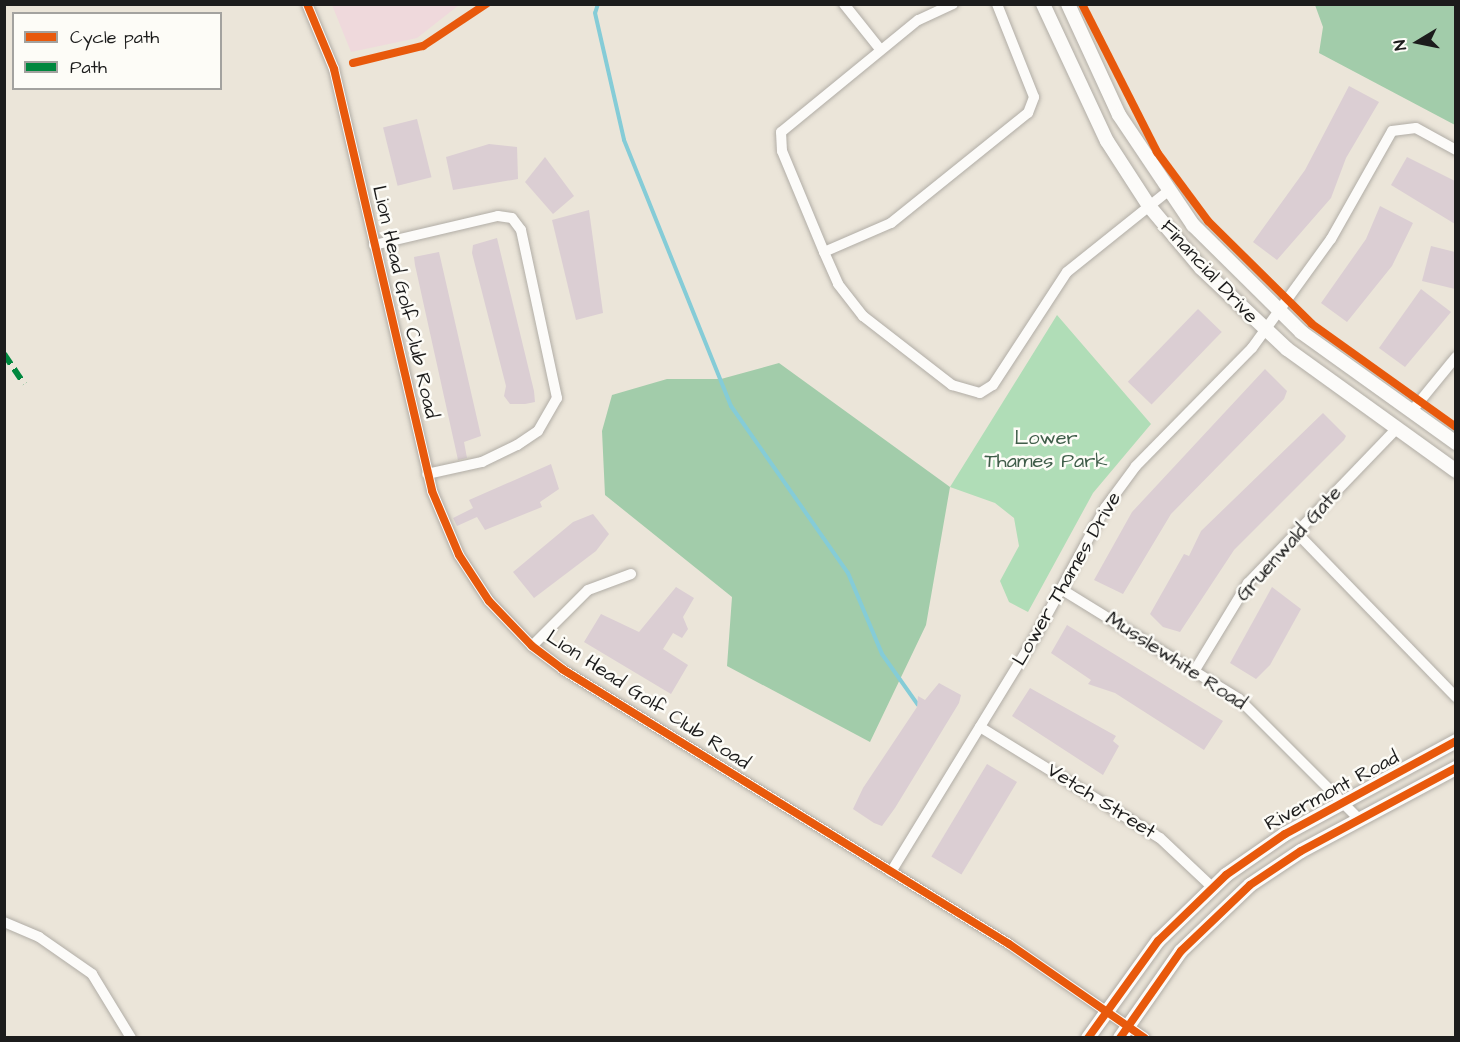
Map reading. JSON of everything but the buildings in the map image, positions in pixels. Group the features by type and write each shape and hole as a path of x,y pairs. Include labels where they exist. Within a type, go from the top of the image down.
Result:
{"street":[{"name":"Lion Head Golf Club Road","path":"307,4 334,69 427,474 442,520 468,569 532,646 1107,1010 1145,1038"},
{"path":"844,4 880,50"},
{"path":"953,4 918,20 781,132 782,151 838,284 863,316 952,385 980,393 993,385 1067,272 1168,191"},
{"path":"824,252 891,223 1028,113 1034,97 997,4"},
{"name":"Financial Drive","path":"1043,4 1090,111 1149,206 1201,268 1264,330 1455,471"},
{"name":"Financial Drive","path":"1068,4 1103,85 1168,191 1277,312 1455,443"},
{"name":"Lower Thames Drive","path":"891,872 980,727 1125,480 1264,330 1331,239 1392,131 1416,128 1455,150"},
{"path":"374,245 506,216 518,222 524,241 557,398 538,431 517,444 482,462 427,474"},
{"path":"1411,412 1455,357"},
{"name":"Gruenwald Gate","path":"1195,670 1248,583 1396,429"},
{"path":"1296,532 1455,697"},
{"path":"532,646 588,590 630,574"},
{"name":"Musslewhite Road","path":"1061,589 1195,670 1253,711 1360,820"},
{"name":"Vetch Street","path":"980,727 1160,838 1212,887"},
{"name":"Rivermont Road","path":"1088,1038 1158,941 1212,887 1262,848 1455,741"},
{"name":"Rivermont Road","path":"1120,1038 1181,951 1225,906 1282,863 1455,768"},
{"path":"4,922 39,937 92,974 131,1038"}],"shaded area":[{"path":"332,5 459,5 417,38 351,52"}],"green space":[{"path":"1315,5 1455,5 1455,125 1319,53 1323,27"},
{"name":"Lower Thames Park","path":"1057,315 1151,424 1093,493 1028,612 1009,602 1000,581 1019,546 1014,518 995,503 950,487"},
{"path":"779,363 950,487 926,625 870,742 727,666 732,597 605,495 602,431 612,395 667,379 721,379"}],"waterway":[{"path":"598,4 595,13 624,140 731,406 848,573 882,654 918,705"}],"marked path":[{"path":"4,354 24,384"}],"cycle path":[{"path":"307,4 334,69 432,491 459,555 489,601 532,646 562,669 1009,944 1145,1038"},
{"path":"353,63 423,46 486,4"},
{"path":"1082,4 1157,152 1208,221 1312,324 1456,427"},
{"path":"1088,1038 1158,941 1226,875 1285,834 1456,741"},
{"path":"1120,1038 1181,951 1250,885 1301,851 1456,768"}]}
